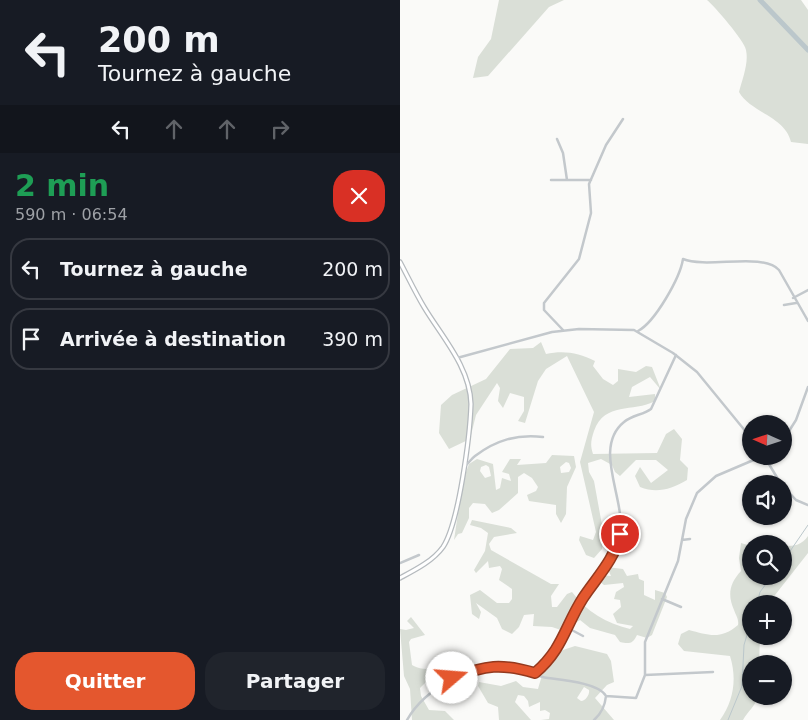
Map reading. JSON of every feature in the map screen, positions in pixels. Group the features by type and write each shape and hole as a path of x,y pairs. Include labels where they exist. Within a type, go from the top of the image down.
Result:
{"main road":[{"path":"400,262 424,306 457,358 471,394 471,414 463,468 453,519 442,548 422,566 400,578"}],"street":[{"path":"563,330 543,307 579,259 591,213 588,192 591,180 601,156 623,119"},
{"path":"557,139 563,153 567,180"},
{"path":"601,156 605,158"},
{"path":"551,180 591,180"},
{"path":"638,331 653,318 677,275 683,259 698,263 737,261 772,263 779,270 793,298 808,321"},
{"path":"793,298 808,290"},
{"path":"784,304 796,303"},
{"path":"457,358 563,330 601,329 638,331 676,355 697,372 742,427"},
{"path":"535,673 556,652 583,597 606,568 618,543 620,518 608,453 611,440 625,421 651,409 676,355"},
{"path":"792,426 808,387"},
{"path":"463,468 476,455 503,440 514,436 543,437"},
{"path":"407,720 418,705 442,684 465,673 504,665 535,673 542,677 574,682 601,690 606,696 632,699 638,697 644,675 645,642 678,561 692,503 706,483 716,476 742,465"},
{"path":"792,496 796,500 808,505"},
{"path":"682,540 690,539"},
{"path":"400,563 418,555"},
{"path":"662,599 681,607"},
{"path":"568,628 583,636"},
{"path":"644,675 713,672"},
{"path":"594,720 601,713 606,696"}],"shaded area":[{"path":"499,0 564,0 549,7 488,76 473,78 478,57 491,39"},
{"path":"707,0 801,0 808,10 808,144 791,142 788,133 782,126 751,105 739,92 746,66 746,50 735,32"},
{"path":"541,342 546,354 571,353 595,361 593,366 603,379 613,385 618,381 618,369 636,372 646,366 652,367 661,390 650,377 632,387 629,397 655,394 655,401 647,405 612,411 605,415 593,434 591,445 593,454 657,453 666,434 674,429 682,439 680,460 688,468 687,480 664,489 652,490 640,487 635,476 640,467 651,483 668,470 656,460 636,460 620,476 615,472 612,465 601,459 588,463 589,472 594,481 602,525 605,528 602,549 594,558 586,555 579,540 580,536 593,540 596,532 580,462 594,412 567,356 546,369 538,381 525,423 518,421 524,411 524,397 510,393 503,408 498,401 500,388 497,383 476,415 470,439 449,449 439,433 441,405 452,395 486,379 510,349 533,348"},
{"path":"552,455 574,456 576,467 567,487 566,514 561,523 556,514 556,505 529,501 527,495 536,491 538,487 532,478 524,473 518,477 518,493 499,510 492,513 485,504 473,503 469,508 469,518 462,533 458,534 454,540 463,480 469,464 477,459 493,464 496,490 500,488 502,478 511,481 509,474 502,472 510,459 521,459 517,465 546,463","holes":["566,462 569,463 571,468 569,472 561,473 560,467","486,465 489,467 491,476 485,478 480,471 481,467"]},
{"path":"472,520 511,528 517,533 494,537 489,544 491,550 551,584 559,584 551,596 552,607 557,607 567,594 572,592 598,616 613,624 630,629 633,626 617,623 613,614 621,607 620,600 614,599 616,592 624,587 623,583 604,585 595,578 598,575 611,576 607,567 623,569 627,576 638,574 639,579 644,581 644,595 655,600 655,590 665,593 667,597 652,635 647,638 637,635 632,642 623,643 615,635 590,628 580,620 569,627 567,632 552,627 533,626 534,614 524,615 519,627 512,634 502,629 497,618 476,603 481,612 479,619 472,614 470,595 480,590 497,603 509,603 512,599 512,589 499,580 502,569 500,566 489,568 488,561 476,573 474,570 485,551 488,533 481,528 470,525"},
{"path":"808,536 808,553 792,573 792,546 803,541"},
{"path":"741,543 742,585 783,585 775,595 742,595 742,645 760,645 759,655 742,655 742,705 754,705 743,720 720,720 725,713 733,689 734,681 730,656 684,651 678,644 681,634 689,630 714,635 726,633 738,625 730,594 732,584 741,571 739,558"},
{"path":"411,617 425,635 411,639 409,642 412,665 421,669 440,669 449,673 446,680 431,677 420,688 421,696 429,710 445,711 454,720 412,720 410,689 404,676 400,629 414,628 407,621"},
{"path":"575,646 607,654 611,661 614,682 607,685 595,698 614,720 541,720 549,719 550,713 545,710 540,711 540,702 529,707 528,701 524,696 518,695 515,702 531,720 499,720 498,707 488,703 478,686 479,682 501,686 516,681 523,687 538,689 543,671 549,660 552,656","holes":["584,687 589,690 585,700 581,701 577,698"]}],"waterway":[{"path":"760,0 808,50"},
{"path":"792,548 808,525"},
{"path":"759,595 765,585"},
{"path":"728,720 742,686 744,645"}],"route":[{"path":"452,678 465,673 504,665 516,666 535,673 552,657 558,648 583,597 606,568 618,543 620,534"}]}
